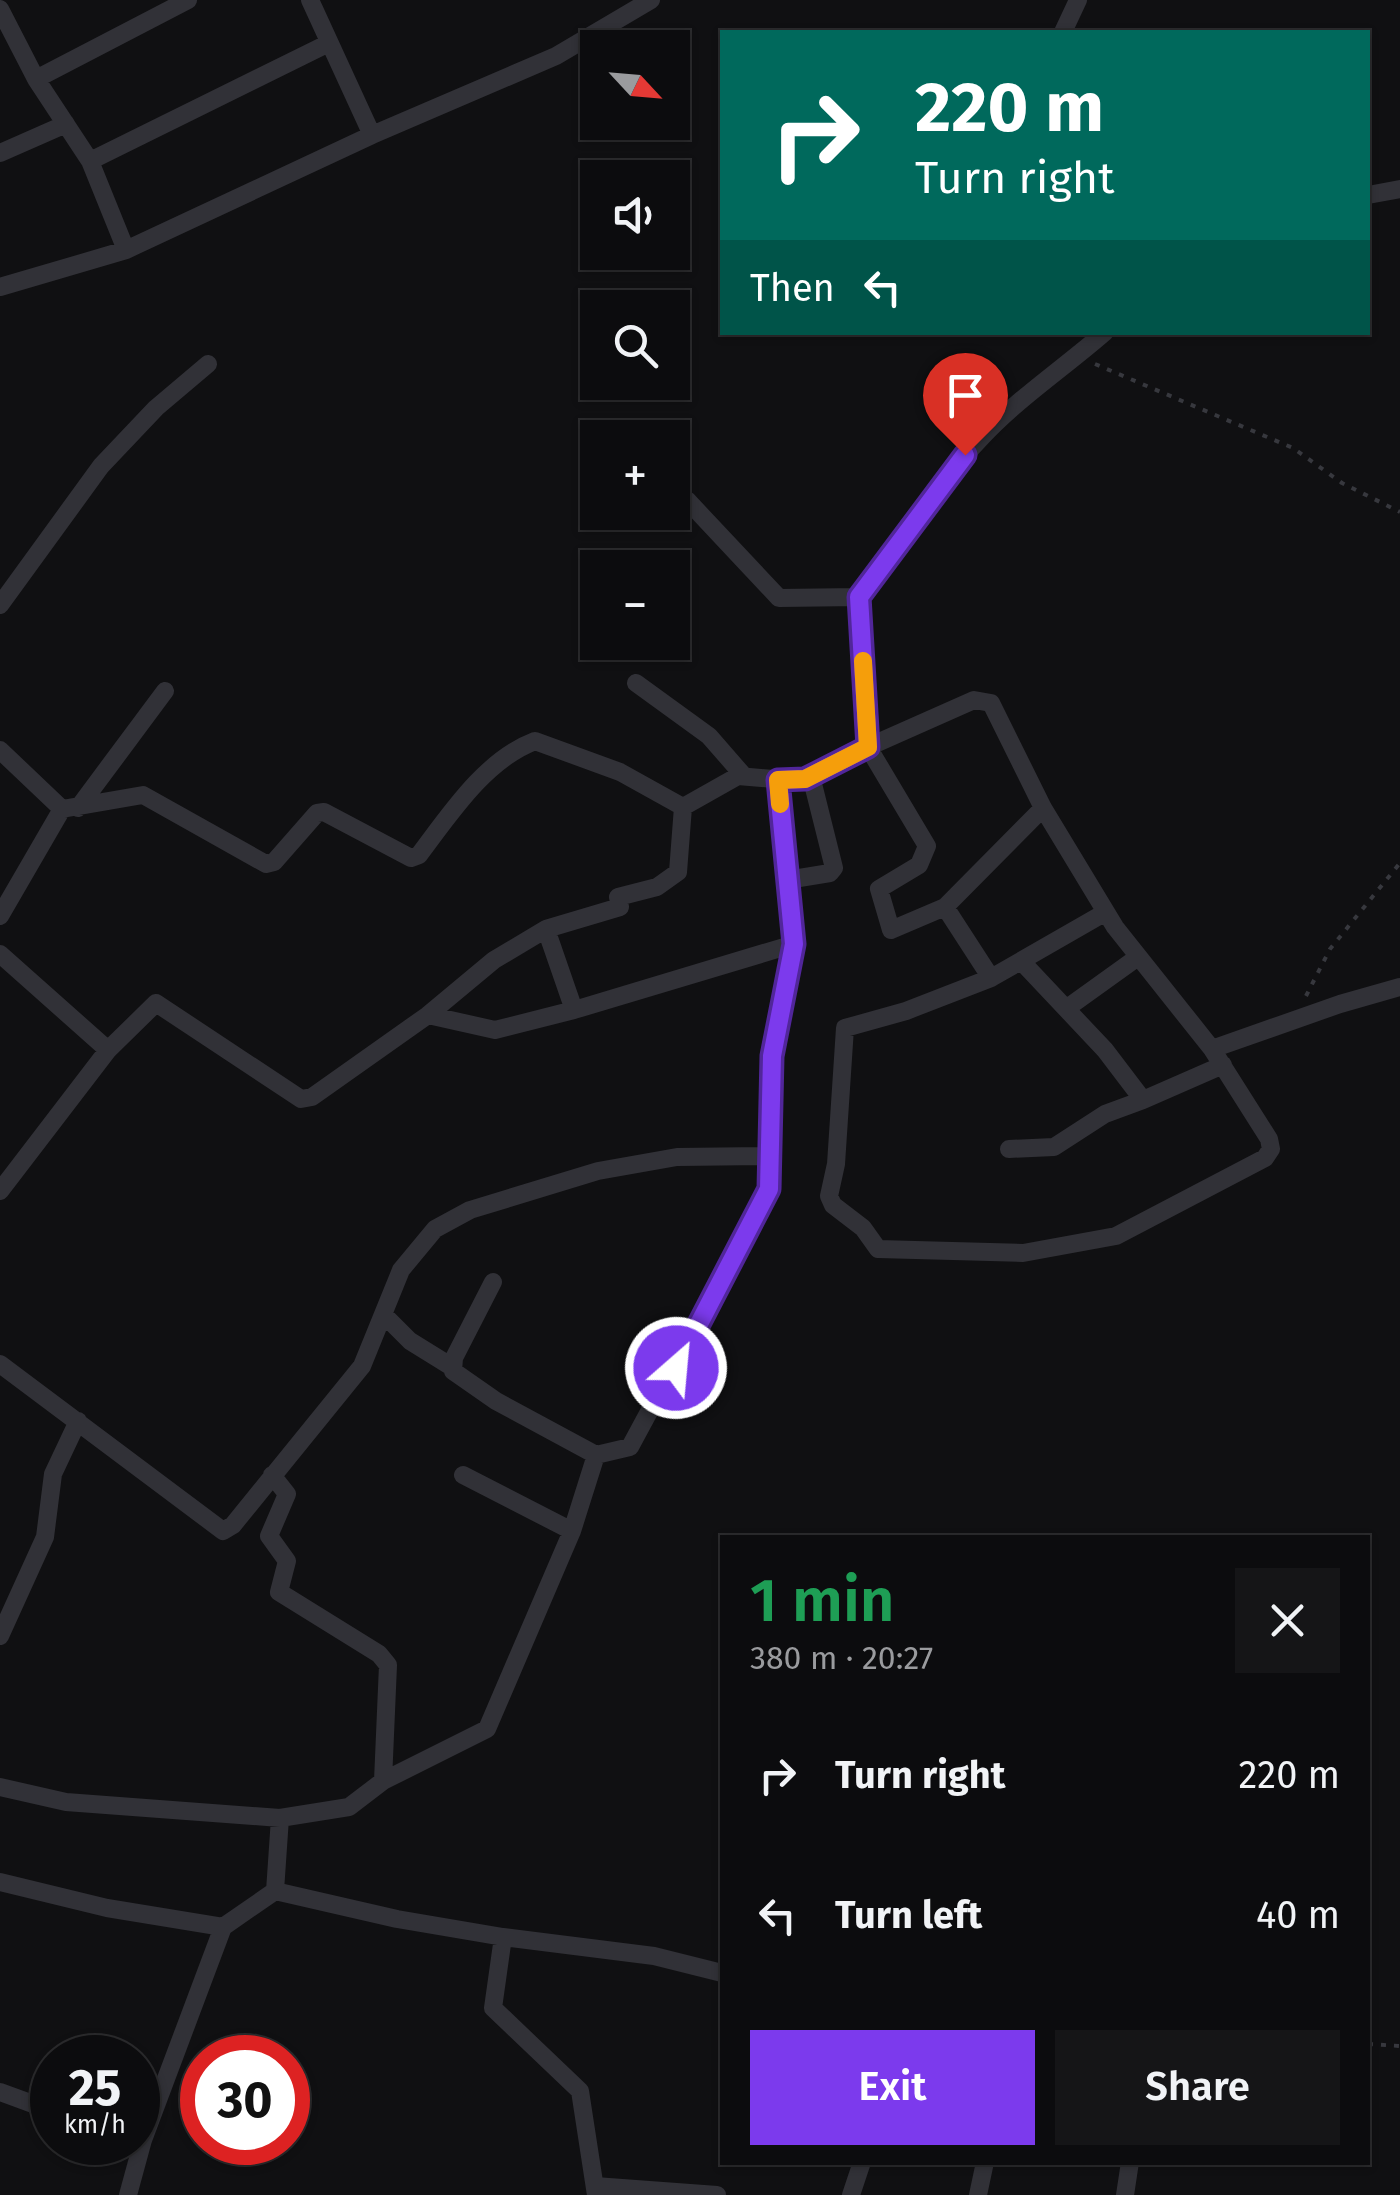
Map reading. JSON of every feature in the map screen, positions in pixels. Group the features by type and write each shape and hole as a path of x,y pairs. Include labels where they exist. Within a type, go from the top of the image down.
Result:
{"street":[{"path":"36,80 188,0"},
{"path":"310,0 372,135"},
{"path":"0,287 126,250 372,135 556,56 651,0"},
{"path":"1064,30 1078,0"},
{"path":"0,9 36,80 90,161 126,250"},
{"path":"90,161 330,43"},
{"path":"0,153 66,124"},
{"path":"1370,195 1400,189"},
{"path":"1043,808 945,907 897,929 887,927 879,889 919,865 928,846 868,747 859,597 881,571 909,525 984,434 1102,335"},
{"path":"0,606 101,466 156,408 208,364"},
{"path":"690,503 779,598 859,597"},
{"path":"636,683 709,736 743,775"},
{"path":"0,916 70,809 165,691"},
{"path":"684,807 743,775 797,781 974,700 988,700 996,708 1043,808 1106,912 1218,1057 1271,1149 1266,1158 1116,1236 1023,1253 878,1250 863,1228 833,1205 829,1196 836,1164 845,1028 923,1005 991,978 1106,912"},
{"path":"70,809 144,795 266,864 274,862 317,813 324,812 411,858 419,855 463,797 493,768 536,741 620,772 684,807"},
{"path":"0,750 70,809"},
{"path":"787,880 830,873 834,868 811,776"},
{"path":"384,1316 410,1341 496,1401 596,1455 623,1452 638,1439 769,1189 772,1056 794,944 778,780"},
{"path":"0,1192 108,1050 160,1002 295,1098 307,1099 428,1014 494,960 546,930 620,906 618,898 657,887 678,872 684,807"},
{"path":"945,907 991,978"},
{"path":"546,930 574,1010"},
{"path":"428,1014 495,1030 794,944"},
{"path":"0,954 108,1050"},
{"path":"1068,1008 1138,957"},
{"path":"1022,962 1068,1008 1143,1100"},
{"path":"1009,1149 1054,1147 1105,1114 1143,1100 1295,1018 1400,988"},
{"path":"0,1364 223,1531 233,1525 362,1366 401,1270 434,1229 470,1210 598,1171 677,1157 768,1156"},
{"path":"452,1367 493,1282"},
{"path":"0,1636 45,1537 53,1474 78,1421"},
{"path":"0,1788 66,1802 280,1818 349,1807 384,1781 487,1728 572,1531 596,1455"},
{"path":"463,1474 572,1531"},
{"path":"272,1475 288,1494 269,1536 287,1562 279,1592 379,1654 388,1665 384,1781"},
{"path":"275,1891 280,1818"},
{"path":"0,1882 106,1908 223,1927"},
{"path":"160,2089 223,1927 275,1891 503,1937 654,1956 720,1972"},
{"path":"503,1937 493,2008 580,2091 596,2190 717,2195"},
{"path":"0,2092 30,2102"},
{"path":"128,2195 135,2165"},
{"path":"851,2195 861,2165"},
{"path":"978,2195 984,2165"},
{"path":"1125,2195 1130,2165"}],"path":[{"path":"1078,356 1292,448 1352,489 1400,512"},
{"path":"1295,1018 1330,949 1400,863"},
{"path":"1370,2044 1400,2046"}],"slow traffic":[{"path":"780,804 778,780 805,779 868,747 863,661"}],"route":[{"path":"676,1368 769,1189 772,1056 794,944 778,780 805,779 868,747 859,597 881,571 909,525 965,455"}]}
